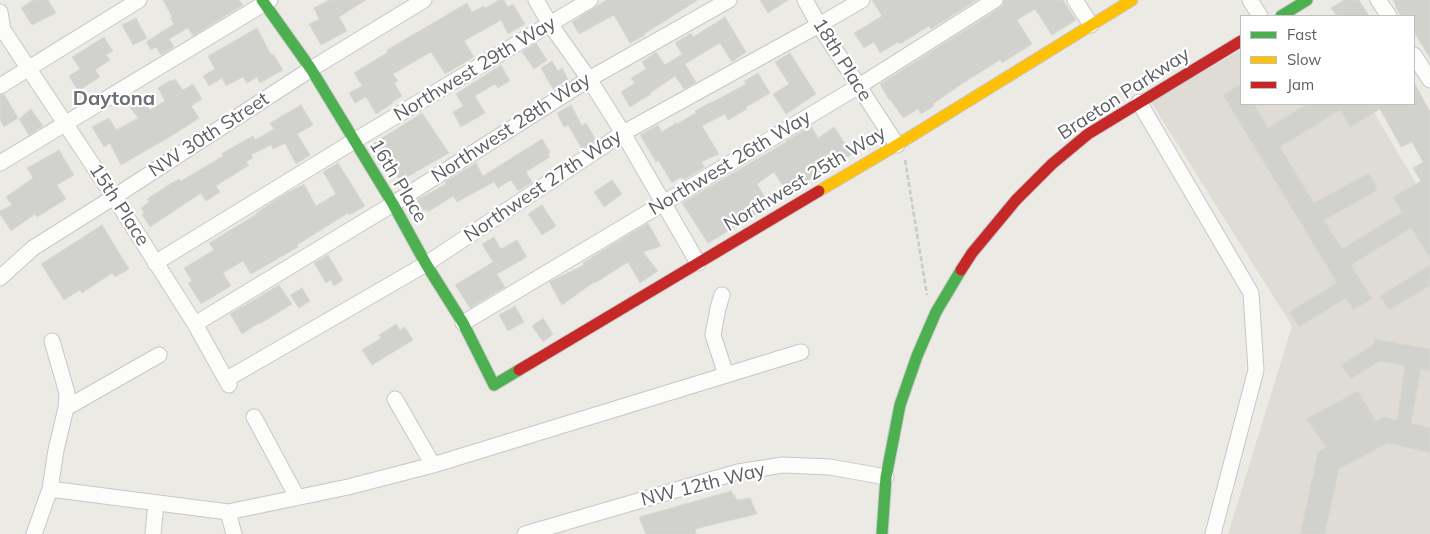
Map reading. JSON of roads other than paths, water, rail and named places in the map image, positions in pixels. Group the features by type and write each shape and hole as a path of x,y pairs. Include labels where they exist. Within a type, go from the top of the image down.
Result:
{"street":[{"path":"0,7 2,0"},
{"path":"0,86 139,0"},
{"name":"NW 30th Street","path":"0,278 33,248 311,69 424,0"},
{"path":"536,0 550,24 589,78 623,133 698,263"},
{"name":"Northwest 29th Way","path":"156,263 590,0"},
{"name":"Northwest 28th Way","path":"195,324 393,204 589,78 729,0"},
{"name":"18th Place","path":"805,0 819,25 897,145"},
{"name":"Northwest 27th Way","path":"228,382 426,264 623,133 862,0"},
{"name":"Northwest 26th Way","path":"463,322 859,86 995,0"},
{"path":"1075,0 1090,25"},
{"name":"Northwest 25th Way","path":"494,385 897,145 1132,0"},
{"path":"1250,0 1259,15"},
{"path":"1283,15 1307,0"},
{"path":"1378,0 1388,15"},
{"path":"0,163 265,1"},
{"name":"16th Place","path":"265,1 311,69 393,204 426,264 463,322 494,385"},
{"name":"15th Place","path":"0,12 3,30 114,197 195,324 228,382"},
{"name":"Braeton Parkway","path":"882,534 886,477 900,405 934,318 972,253 1016,200 1052,164 1081,140 1138,102 1240,42"},
{"path":"1415,55 1429,76"},
{"path":"1138,102 1250,293 1256,370 1213,534"},
{"path":"722,295 713,335 726,375"},
{"path":"34,534 50,489 56,450 66,408 67,393 52,341"},
{"path":"50,489 228,512 348,487 433,465 801,352"},
{"path":"66,408 160,355"},
{"path":"394,399 433,465"},
{"path":"254,417 297,497"},
{"name":"NW 12th Way","path":"524,534 576,527 738,472 783,466 830,467 886,477"},
{"path":"153,534 156,503"},
{"path":"228,512 234,534"}],"district":[{"name":"Daytona","path":"114,99"}]}
